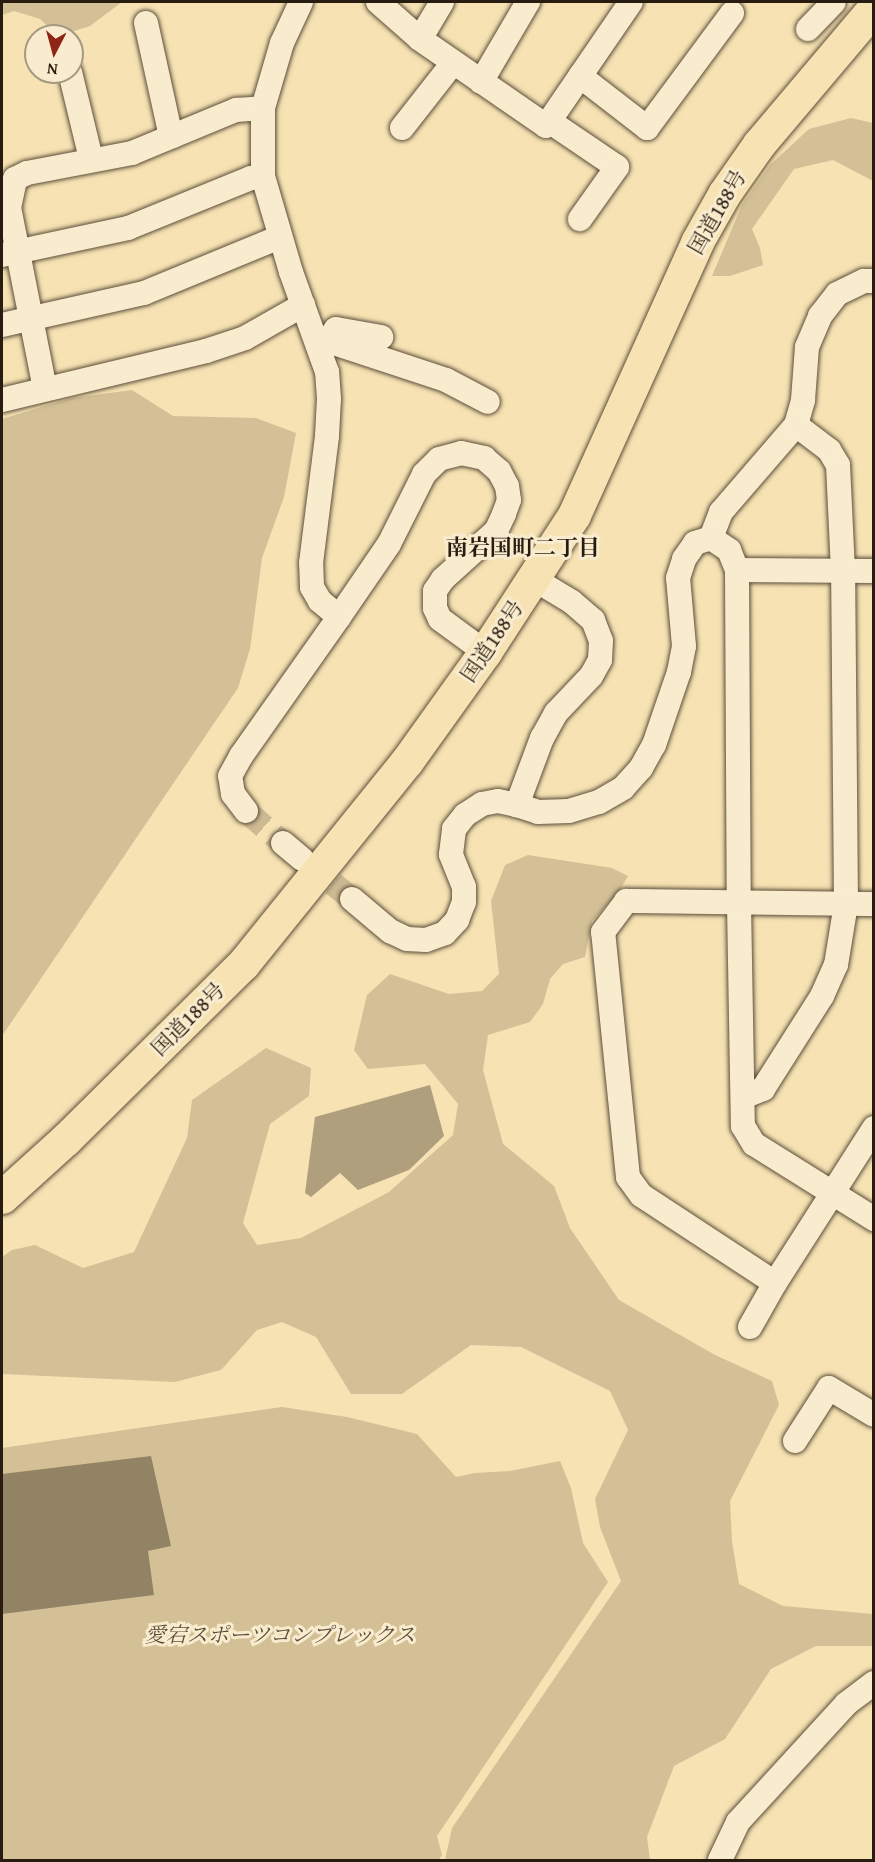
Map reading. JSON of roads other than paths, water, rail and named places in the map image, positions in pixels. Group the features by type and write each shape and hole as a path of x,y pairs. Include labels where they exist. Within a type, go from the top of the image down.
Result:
{"highway":[{"name":"国道188号","path":"2,1197 66,1139 243,964 407,761 485,652 574,515 697,242 724,194 759,144 873,8"}],"street":[{"path":"301,2 282,43 263,108 263,176 280,237 303,305 323,342 329,399 311,563 312,586 320,601 339,616"},
{"path":"378,2 420,39 546,126 630,2"},
{"path":"420,39 442,2"},
{"path":"481,82 528,2"},
{"path":"808,29 834,2"},
{"path":"580,76 647,128 732,13"},
{"path":"146,23 169,128 173,136"},
{"path":"402,128 453,63"},
{"path":"73,84 90,159"},
{"path":"45,389 31,318 9,254 9,208 6,189 15,179 27,173 78,164 90,159 132,153 236,110 263,108"},
{"path":"549,122 617,167 580,219"},
{"path":"9,254 128,228 251,178 263,176"},
{"path":"2,325 144,293 280,237"},
{"path":"711,538 721,512 796,425 803,400 807,348 820,316 837,294 864,281 873,281"},
{"path":"2,400 235,341 269,326 303,305"},
{"path":"323,342 336,329 381,337"},
{"path":"323,342 446,380 488,402"},
{"path":"743,1097 763,1089 822,996 836,965 846,904 843,571 838,465 829,450 796,425"},
{"path":"246,812 233,794 230,776 241,756 389,544 424,474 439,459 461,453 484,458 499,471 507,486 509,500 496,531 443,579 435,591 435,608 441,620 485,652"},
{"path":"711,538 729,550 737,570 743,1126 754,1144 873,1219"},
{"path":"352,899 390,931 407,939 426,940 445,933 457,920 464,902 464,887 452,854 454,829 465,815 482,804 498,801 538,812 568,811 599,802 623,788 641,768 654,745 679,672 684,646 678,578 684,559 695,543 711,538"},
{"path":"737,570 873,571"},
{"path":"517,805 542,738 556,713 591,676 600,660 601,641 592,620 572,602 534,579"},
{"path":"283,843 302,859"},
{"path":"775,1283 641,1195 628,1177 603,932 626,902 873,904"},
{"path":"750,1327 775,1283 873,1128"},
{"path":"795,1441 829,1388 872,1411"},
{"path":"720,1860 738,1822 846,1704 873,1683"}],"tunnel":[{"path":"246,811 283,843"},
{"path":"305,861 352,899"}],"district":[{"name":"南岩国町二丁目","path":"523,548"}],"park label":[{"name":"愛宕スポーツコンプレックス","path":"280,1635"}]}
